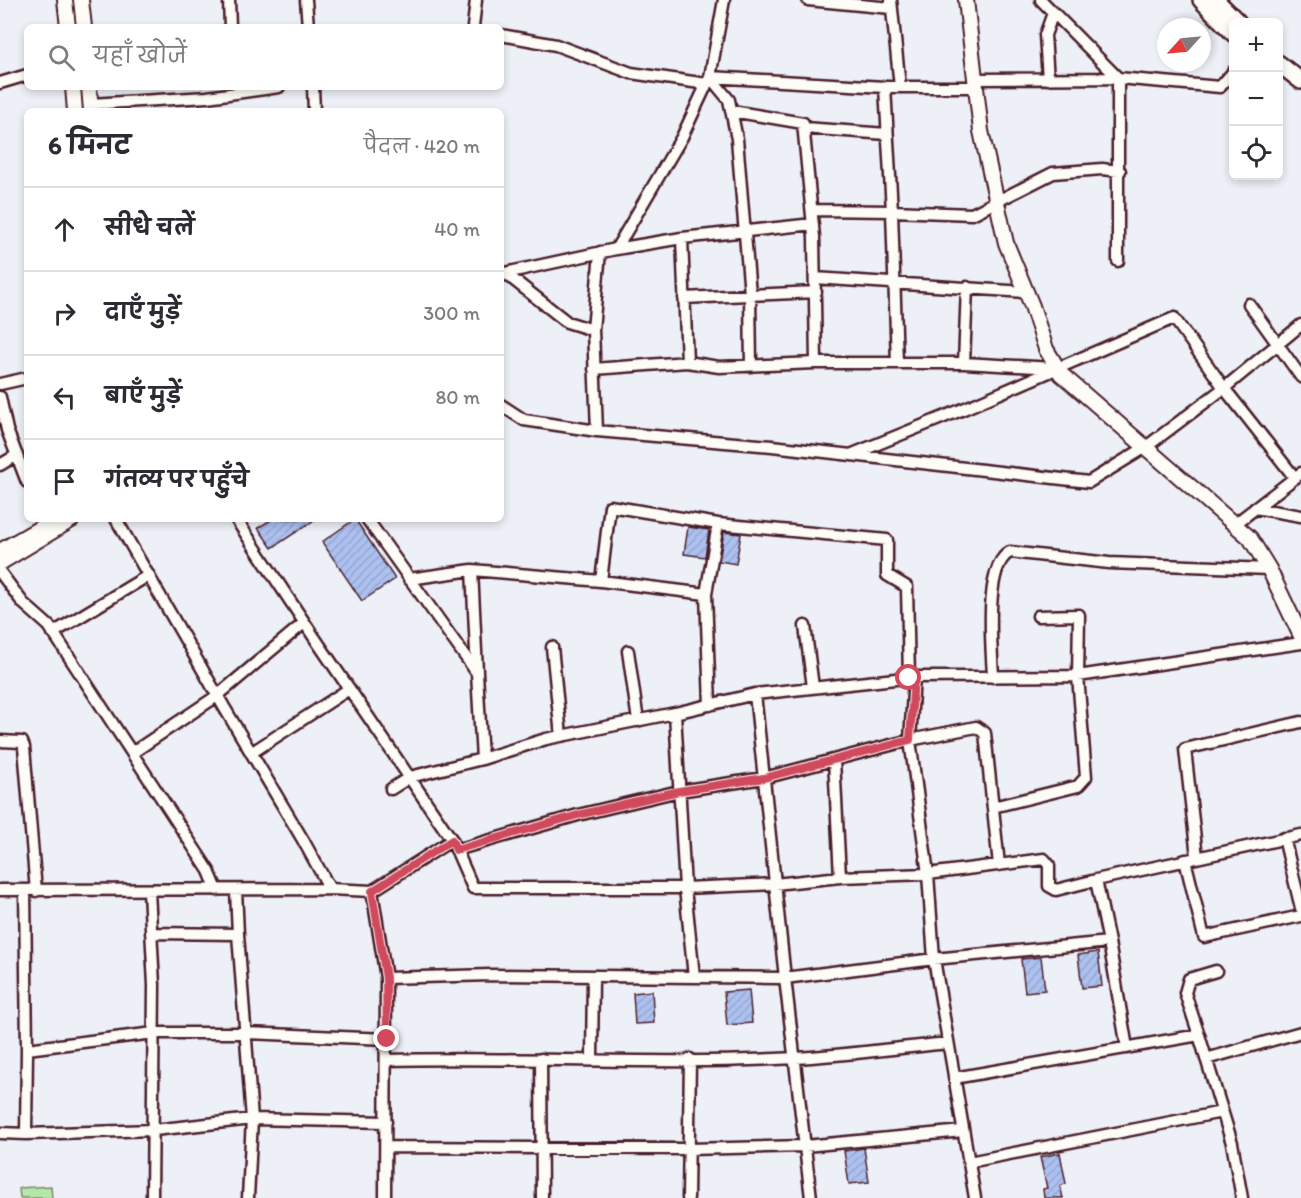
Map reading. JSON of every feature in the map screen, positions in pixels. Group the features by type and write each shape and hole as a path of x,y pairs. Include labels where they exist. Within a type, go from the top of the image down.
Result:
{"main road":[{"path":"1201,0 1229,30"},
{"path":"1216,0 1234,18"},
{"path":"1283,67 1301,81"}],"street":[{"path":"65,0 68,24"},
{"path":"81,0 84,24"},
{"path":"229,0 230,24"},
{"path":"306,0 308,24"},
{"path":"473,24 476,0"},
{"path":"616,249 682,137 708,81 724,0"},
{"path":"808,0 891,4 900,87"},
{"path":"966,0 981,131 996,201 1006,243 1046,349 1061,374 1250,538 1269,569 1301,636"},
{"path":"1041,0 1118,78 1120,171 1118,261"},
{"path":"1048,79 1045,35 1053,13"},
{"path":"504,36 556,45 631,73 708,81 900,87 1048,79 1118,78 1220,87 1232,72"},
{"path":"0,83 24,76"},
{"path":"708,81 729,100 737,139 750,294 751,366"},
{"path":"885,87 897,363"},
{"path":"73,90 75,108"},
{"path":"89,90 90,107 207,97 234,90"},
{"path":"313,90 314,108"},
{"path":"732,111 803,123 813,224 816,363"},
{"path":"804,128 887,134"},
{"path":"812,210 972,214 1053,173 1102,169 1120,171"},
{"path":"504,274 600,252 682,238 813,224"},
{"path":"682,238 687,362"},
{"path":"597,431 593,330 600,252"},
{"path":"504,275 567,322 593,330"},
{"path":"815,278 1026,292"},
{"path":"964,363 967,287"},
{"path":"684,298 816,292"},
{"path":"1249,304 1301,377"},
{"path":"850,455 1174,318 1224,388 1298,475 1235,524"},
{"path":"504,407 524,420 597,431 850,455 1089,482 1146,447 1224,388 1301,325"},
{"path":"594,369 687,362 719,367 816,363 964,363 1057,368"},
{"path":"0,384 24,379"},
{"path":"0,397 7,430 24,475"},
{"path":"0,465 16,455"},
{"path":"601,581 610,506 718,524 887,540 887,575 907,586 911,677 910,740 928,874 934,959 975,1198"},
{"path":"1255,508 1301,516"},
{"path":"0,551 45,522"},
{"path":"0,563 68,522"},
{"path":"118,522 330,889"},
{"path":"238,522 454,845 473,888 685,888 775,884 840,877 928,874 1044,859 1049,865 1049,886 1056,890 1301,835"},
{"path":"369,522 477,673"},
{"path":"710,705 706,594 718,524"},
{"path":"993,677 991,594 999,561 1010,552 1109,563 1191,564 1269,569"},
{"path":"409,579 472,570 601,581 706,594"},
{"path":"472,570 482,759"},
{"path":"0,572 23,603 49,626 209,871 217,890"},
{"path":"53,633 149,576"},
{"path":"993,807 1078,786 1086,777 1078,676 1079,615 1038,616"},
{"path":"132,753 217,696 304,623"},
{"path":"805,626 813,687"},
{"path":"391,789 410,777 561,736 675,714 755,694 911,677 1078,676 1301,643"},
{"path":"552,647 561,736"},
{"path":"628,651 638,721"},
{"path":"251,753 349,689"},
{"path":"755,694 811,1198"},
{"path":"675,714 685,888 694,977"},
{"path":"1197,857 1185,749 1301,722"},
{"path":"0,890 330,889 372,891 454,845 679,791 764,778 910,740 976,727 985,733 999,865"},
{"path":"0,741 22,742 24,747 30,890 26,1134"},
{"path":"834,760 840,877"},
{"path":"1284,838 1301,908"},
{"path":"1185,860 1204,937 1301,916"},
{"path":"1096,880 1110,942 1127,1048"},
{"path":"236,890 252,1119 248,1198"},
{"path":"149,891 154,985 152,1198"},
{"path":"372,891 386,978 385,1198"},
{"path":"152,933 238,934"},
{"path":"386,978 491,975 785,978 934,959 1110,942"},
{"path":"1216,971 1189,979 1185,993 1232,1143 1242,1198"},
{"path":"592,1060 593,976"},
{"path":"1206,1059 1301,1032"},
{"path":"27,1049 154,1034 246,1033 387,1039"},
{"path":"954,1078 1199,1035"},
{"path":"386,1060 794,1058 948,1043"},
{"path":"541,1059 542,1198"},
{"path":"688,1198 690,1059"},
{"path":"969,1162 1222,1112"},
{"path":"0,1133 154,1130 252,1119 387,1122"},
{"path":"386,1147 689,1149 805,1146 963,1131"}],"green space":[{"path":"51,1186 52,1198 20,1198 19,1188"}],"building":[{"path":"267,522 311,522 272,548 258,528"},
{"path":"351,522 357,522 395,579 362,601 322,542"},
{"path":"688,527 709,530 705,557 684,554"},
{"path":"724,532 741,534 736,564 719,561"},
{"path":"1098,952 1102,986 1082,988 1078,955"},
{"path":"1041,957 1045,990 1025,992 1021,959"},
{"path":"749,990 752,1023 727,1025 724,992"},
{"path":"652,991 654,1023 635,1024 633,993"},
{"path":"864,1148 869,1182 849,1184 844,1151"},
{"path":"1060,1153 1066,1184 1060,1185 1063,1198 1044,1198 1043,1189 1047,1188 1040,1157"}],"route":[{"path":"387,1039 386,978 372,891 452,840 456,850 578,815 679,791 764,778 910,740 914,677 909,678"}]}
